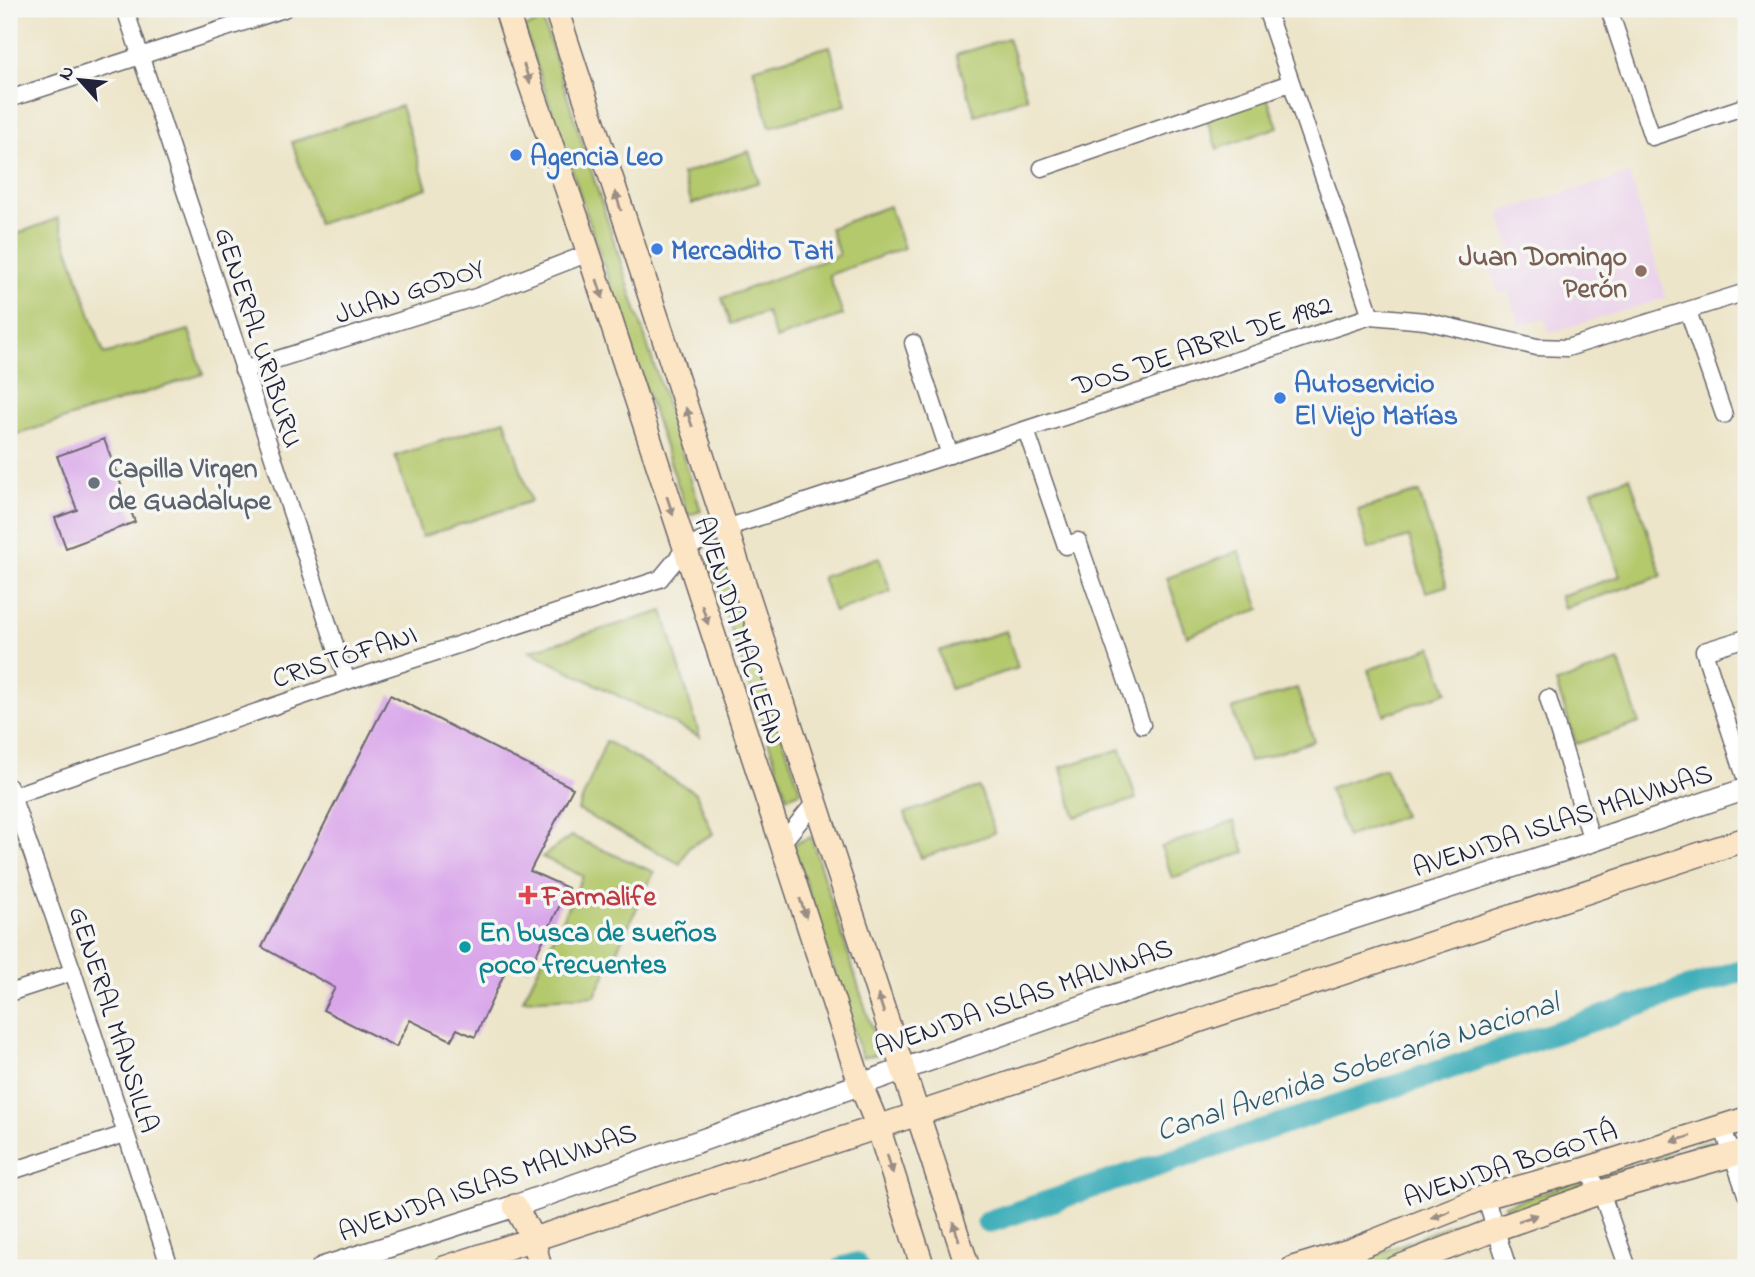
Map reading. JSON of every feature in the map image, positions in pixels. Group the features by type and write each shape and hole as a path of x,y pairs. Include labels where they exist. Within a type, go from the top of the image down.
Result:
{"main road":[{"name":"AVENIDA MAC LEAN","path":"506,9 923,1268"},
{"name":"AVENIDA MAC LEAN","path":"556,9 968,1268"},
{"path":"444,1268 1746,839"},
{"name":"AVENIDA BOGOTÁ","path":"1293,1268 1355,1259 1485,1197 1746,1119"},
{"name":"AVENIDA BOGOTÁ","path":"1396,1268 1601,1192 1739,1153"},
{"path":"515,1206 533,1239 540,1268"}],"street":[{"name":"GENERAL URIBURU","path":"125,9 347,681"},
{"path":"9,99 284,9"},
{"path":"1266,9 1371,316"},
{"path":"1609,9 1652,137 1746,106"},
{"path":"1042,168 1290,83"},
{"name":"JUAN GODOY","path":"243,370 476,297 589,253"},
{"name":"DOS DE ABRIL DE 1982","path":"684,550 726,528 1371,316 1425,321 1537,347 1567,348 1746,292"},
{"path":"1688,312 1724,415"},
{"path":"913,343 950,455"},
{"path":"1026,430 1066,546 1078,541 1142,725"},
{"name":"CRISTÓFANI","path":"10,793 660,579 684,550"},
{"path":"1746,638 1704,651 1746,780"},
{"path":"1548,698 1592,841"},
{"name":"AVENIDA ISLAS MALVINAS","path":"322,1268 515,1206 1100,1000 1746,789"},
{"name":"GENERAL MANSILLA","path":"10,793 73,972 170,1268"},
{"path":"782,843 815,802"},
{"path":"9,993 73,972"},
{"path":"1722,1126 1739,1153 1746,1194"},
{"path":"9,1172 125,1134"},
{"path":"1586,1169 1601,1192 1628,1268"},
{"path":"1485,1197 1508,1268"}],"shaded area":[{"path":"1629,174 1666,298 1549,333 1545,318 1519,326 1509,291 1498,294 1487,258 1511,251 1499,212"}],"green space":[{"path":"543,21 701,511 688,515 524,28"},
{"path":"1008,38 1027,98 975,115 956,55"},
{"path":"830,46 846,105 770,127 753,68"},
{"path":"1266,95 1278,127 1217,149 1206,117"},
{"path":"401,106 427,188 318,224 292,142"},
{"path":"749,151 759,182 692,204 682,174"},
{"path":"889,206 904,248 829,275 843,315 776,339 766,312 731,324 722,298 839,255 830,228"},
{"path":"58,218 104,354 189,330 203,374 9,437 9,237"},
{"path":"505,420 531,501 422,537 395,456"},
{"path":"1630,477 1662,576 1564,608 1560,596 1620,576 1592,490"},
{"path":"1419,492 1447,586 1426,592 1409,537 1369,549 1358,510"},
{"path":"1239,551 1260,609 1187,636 1167,578"},
{"path":"720,553 801,792 787,797 707,558"},
{"path":"879,557 891,592 834,612 822,577"},
{"path":"663,611 700,737 529,651"},
{"path":"1006,631 1018,668 950,689 939,651"},
{"path":"1432,647 1447,692 1384,715 1368,670"},
{"path":"1619,661 1639,723 1576,744 1556,683"},
{"path":"1297,688 1314,741 1249,762 1232,709"},
{"path":"606,741 696,793 713,834 689,847 680,864 578,810"},
{"path":"1121,749 1136,799 1075,817 1061,767"},
{"path":"1385,768 1403,816 1347,837 1329,788"},
{"path":"979,787 995,833 921,858 905,813"},
{"path":"1234,821 1245,852 1172,878 1161,847"},
{"path":"571,836 654,872 595,996 523,1000 583,876 542,857"},
{"path":"811,837 880,1054 862,1057 793,844"},
{"path":"1711,1141 1714,1150 1601,1185 1598,1176"},
{"path":"1581,1180 1584,1189 1508,1214 1505,1205"},
{"path":"1481,1212 1485,1222 1372,1266 1370,1257"}],"building":[{"name":"Capilla Virgen de Guadalupe","path":"104,439 135,522 66,548 55,518 77,510 57,456"},
{"path":"390,695 573,788 530,871 568,888 529,970 510,961 475,1037 457,1029 451,1040 410,1020 396,1047 323,1010 335,988 262,947"}],"waterway":[{"name":"Canal Avenida Soberanía Nacional","path":"988,1222 1746,969"},
{"name":"Canal Avenida Soberanía Nacional","path":"843,1268 856,1264"}],"place":[{"name":"Agencia Leo","path":"516,155"},
{"name":"Mercadito Tati","path":"657,249"},
{"name":"Juan Domingo Perón","path":"1641,271"},
{"name":"Autoservicio El Viejo Matías","path":"1280,398"},
{"name":"Capilla Virgen de Guadalupe","path":"94,483"},
{"name":"Farmalife","path":"528,895"},
{"name":"En busca de sueños poco frecuentes","path":"465,947"}]}
